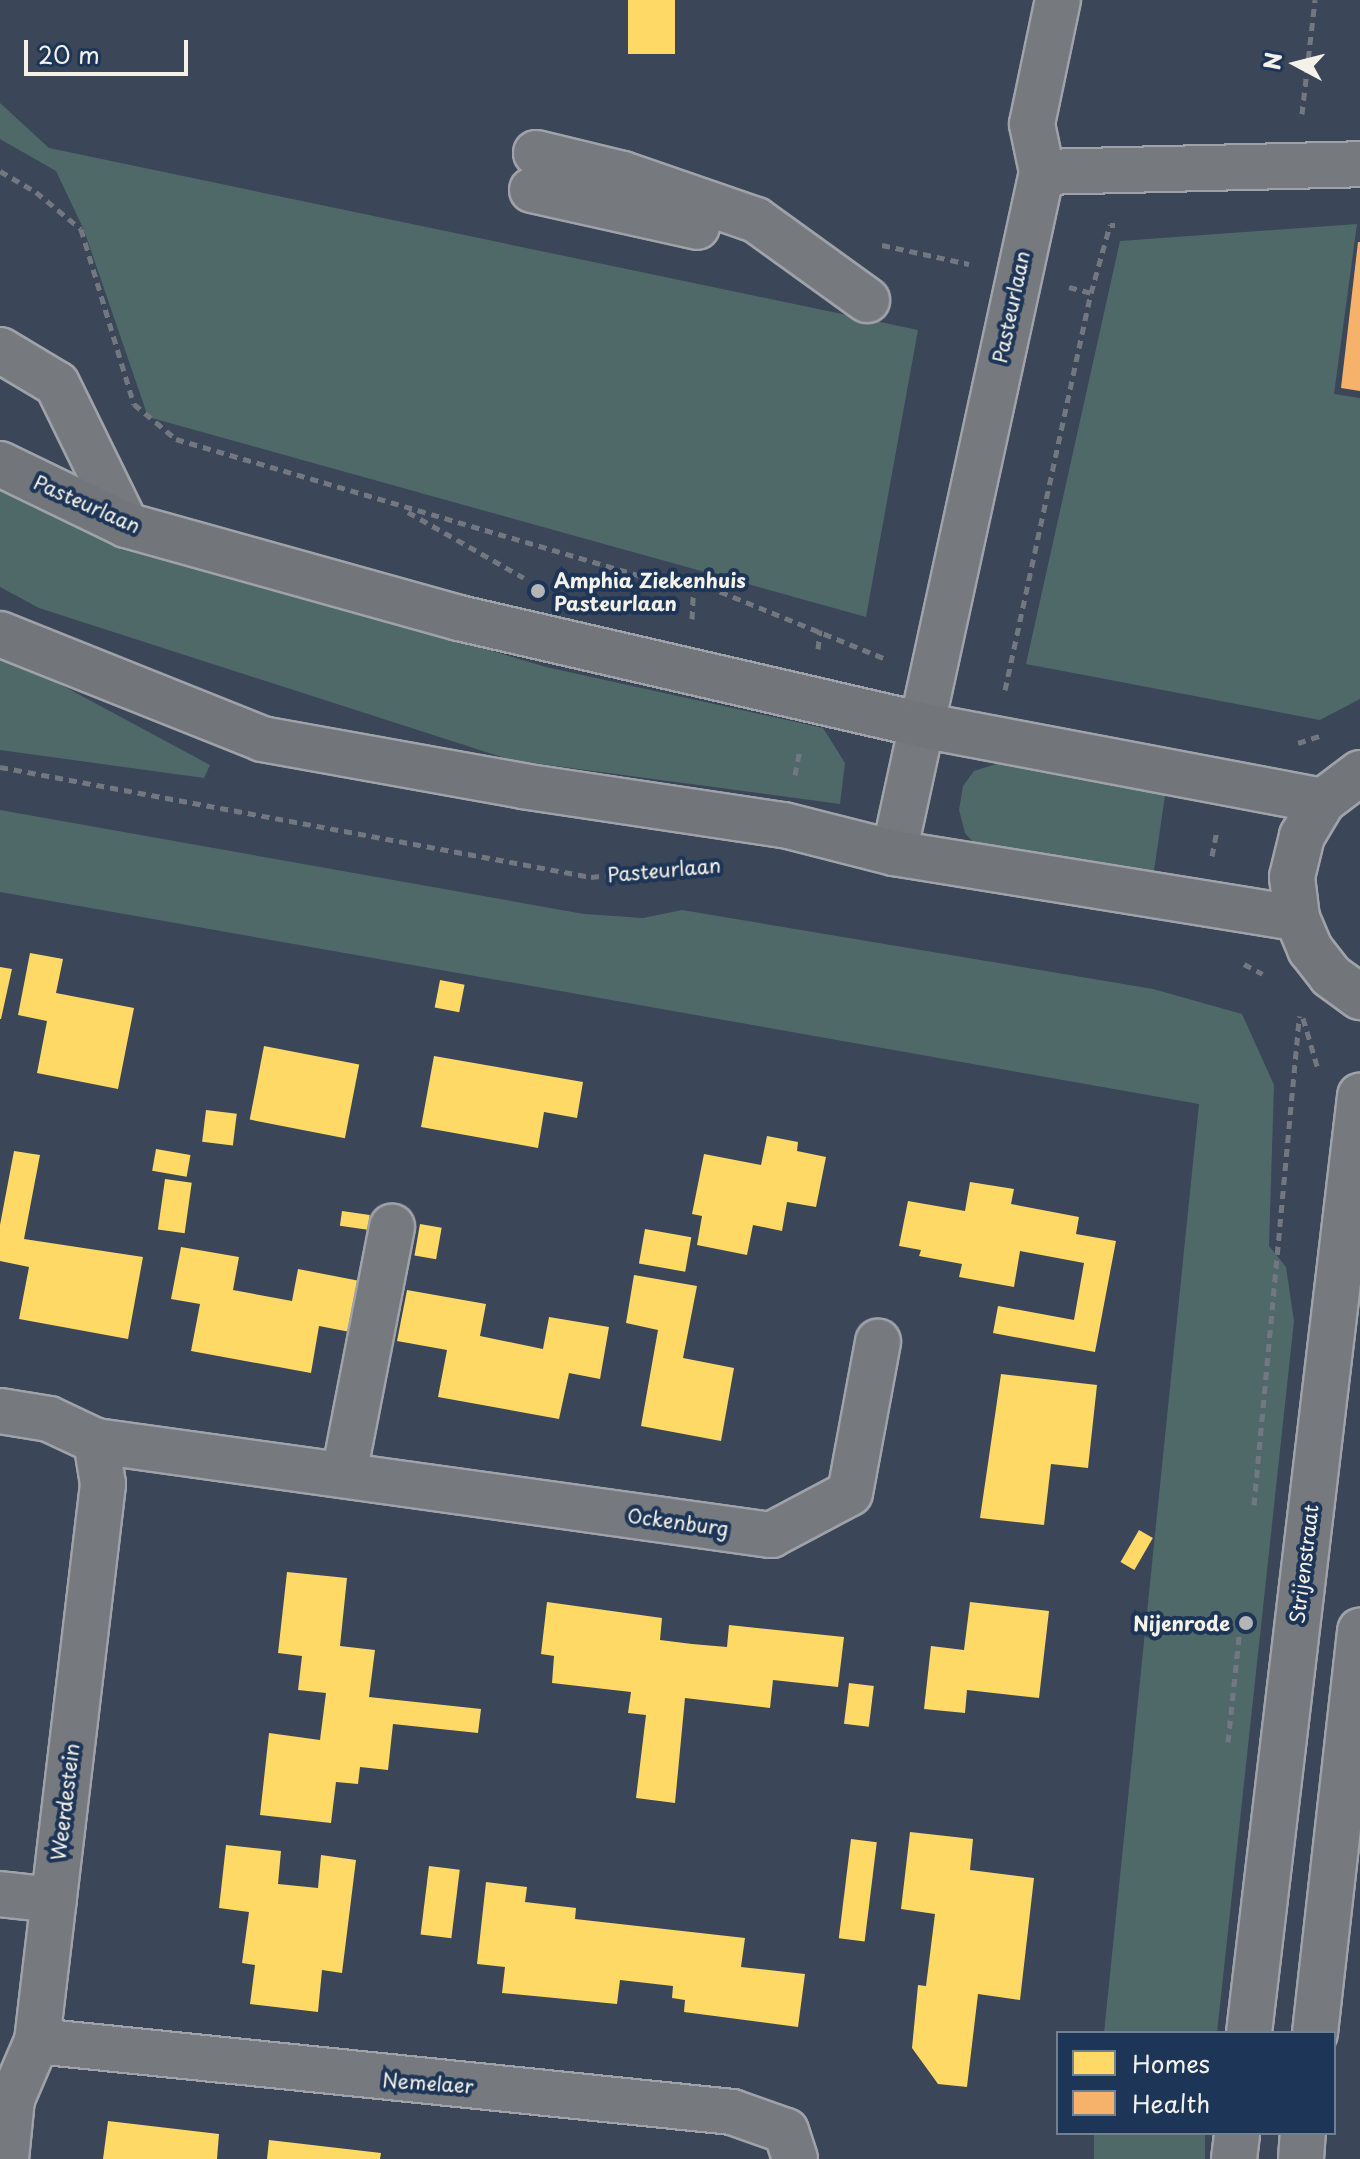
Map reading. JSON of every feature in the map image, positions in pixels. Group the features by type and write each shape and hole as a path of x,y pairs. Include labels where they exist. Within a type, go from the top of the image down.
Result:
{"main road":[{"name":"Pasteurlaan","path":"0,464 126,525 459,618 921,725 1323,801"},
{"path":"0,634 262,739 522,786 784,825 894,853 1203,906 1297,918"},
{"path":"1360,773 1323,801 1302,836 1292,877 1297,918 1310,949 1331,976 1360,996"}],"street":[{"name":"Pasteurlaan","path":"894,853 1042,172 1032,124 1058,0"},
{"path":"1042,172 1295,169 1360,164"},
{"path":"534,172 750,241 867,300"},
{"path":"0,350 57,384 126,525"},
{"path":"1360,996 1360,1013"},
{"name":"Strijenstraat","path":"1249,2031 1345,1083"},
{"path":"344,1474 392,1227"},
{"name":"Ockenburg","path":"0,1411 49,1419 96,1441 771,1535 850,1493 878,1342"},
{"name":"Weerdestein","path":"6,2159 12,2099 37,2041 103,1484 96,1441"},
{"path":"1315,2031 1360,1631"},
{"path":"0,1894 54,1900"},
{"name":"Nemelaer","path":"37,2041 732,2112 786,2131 795,2159"},
{"path":"1234,2159 1237,2135"},
{"path":"1301,2159 1303,2135"}],"path":[{"path":"1295,169 1315,0"},
{"path":"0,171 36,192 81,229 134,404 176,439 644,577"},
{"path":"1004,694 1091,293 1110,225 1125,224"},
{"path":"400,507 528,580"},
{"path":"692,620 694,581"},
{"path":"1281,741 1296,743 1335,731"},
{"name":"Pasteurlaan","path":"0,767 591,877 705,864"},
{"path":"1203,906 1226,781"},
{"path":"1232,960 1268,978"},
{"path":"1254,1505 1300,1006 1316,1069 1345,1083"}],"green space":[{"path":"0,103 49,148 918,330 866,617 148,417 84,230 56,171 0,139"},
{"path":"1357,224 1334,394 1360,398 1360,699 1320,720 1026,664 1120,241"},
{"path":"0,485 243,577 546,667 823,728 845,763 840,804 511,760 39,608 0,587"},
{"path":"0,652 210,765 204,778 0,750"},
{"path":"1009,760 1166,789 1152,884 984,855 965,833 959,810 963,786 974,771"},
{"path":"0,810 584,914 643,918 682,910 1153,989 1242,1014 1274,1085 1269,1246 1286,1267 1294,1321 1217,2031 1104,2031 1199,1104 0,892"},
{"path":"1094,2135 1205,2135 1205,2159 1094,2159"}],"building: Homes":[{"path":"628,0 675,0 675,54 628,54"},
{"path":"30,953 63,959 56,993 134,1008 118,1089 37,1073 47,1021 18,1015"},
{"path":"0,967 12,969 1,1019 0,1019"},
{"path":"440,980 465,985 459,1012 435,1007"},
{"path":"264,1046 359,1065 345,1138 250,1120"},
{"path":"434,1056 583,1082 577,1118 544,1112 538,1148 421,1127"},
{"path":"206,1110 237,1114 233,1146 202,1142"},
{"path":"767,1136 798,1142 797,1151 826,1157 816,1207 787,1202 782,1231 753,1225 747,1255 697,1245 702,1216 692,1214 704,1154 761,1165"},
{"path":"156,1149 190,1155 187,1177 152,1171"},
{"path":"14,1151 40,1155 24,1239 143,1257 128,1339 19,1319 29,1267 0,1261 0,1225"},
{"path":"165,1179 192,1183 185,1233 158,1230"},
{"path":"970,1182 1014,1189 1011,1204 1079,1217 1076,1234 1116,1241 1095,1352 993,1333 998,1306 1074,1320 1084,1263 1020,1251 1014,1287 959,1277 962,1264 919,1256 921,1250 899,1246 908,1201 965,1211"},
{"path":"342,1211 370,1215 368,1230 340,1226"},
{"path":"420,1224 442,1228 436,1259 414,1256"},
{"path":"645,1229 691,1237 685,1272 639,1263"},
{"path":"181,1247 239,1257 233,1290 292,1301 298,1269 360,1281 350,1332 319,1326 311,1373 191,1351 200,1304 171,1299"},
{"path":"634,1275 697,1286 683,1358 734,1368 721,1441 641,1426 658,1330 626,1323"},
{"path":"407,1290 486,1304 480,1336 543,1349 549,1317 609,1327 600,1379 569,1373 559,1419 438,1397 447,1350 397,1341"},
{"path":"1001,1374 1097,1385 1088,1468 1051,1464 1044,1525 980,1518"},
{"path":"1139,1530 1153,1538 1134,1570 1120,1562"},
{"path":"287,1572 347,1578 340,1646 375,1650 369,1697 481,1709 478,1733 393,1724 388,1770 360,1767 358,1784 336,1782 331,1823 260,1815 269,1733 320,1740 326,1693 298,1690 302,1656 278,1653"},
{"path":"547,1602 662,1618 660,1640 692,1644 727,1647 729,1625 844,1637 838,1687 773,1680 770,1708 685,1698 675,1803 636,1798 646,1715 628,1713 631,1692 552,1683 554,1656 541,1654"},
{"path":"970,1602 1049,1611 1039,1698 967,1690 965,1713 924,1709 931,1646 964,1650"},
{"path":"849,1683 874,1686 869,1727 844,1724"},
{"path":"910,1832 973,1839 970,1870 1034,1878 1020,2000 978,1994 967,2087 938,2084 912,2048 918,1985 926,1986 935,1914 901,1909"},
{"path":"851,1839 877,1842 865,1941 839,1938"},
{"path":"226,1845 281,1851 278,1884 318,1888 321,1855 356,1860 342,1973 322,1970 318,2012 250,2004 255,1965 242,1963 249,1912 219,1908"},
{"path":"429,1866 460,1870 451,1938 421,1934"},
{"path":"486,1882 527,1887 525,1902 576,1908 575,1919 745,1938 741,1967 805,1974 798,2027 684,2012 685,2000 672,1998 673,1986 620,1980 617,2004 502,1993 505,1967 477,1964"},
{"path":"108,2121 219,2134 217,2159 103,2159"},
{"path":"269,2140 381,2153 380,2159 267,2159"}],"building: Health":[{"path":"1360,242 1360,391 1341,388"}],"place":[{"name":"Amphia Ziekenhuis Pasteurlaan","path":"538,591"},
{"name":"Nijenrode","path":"1246,1623"}]}
